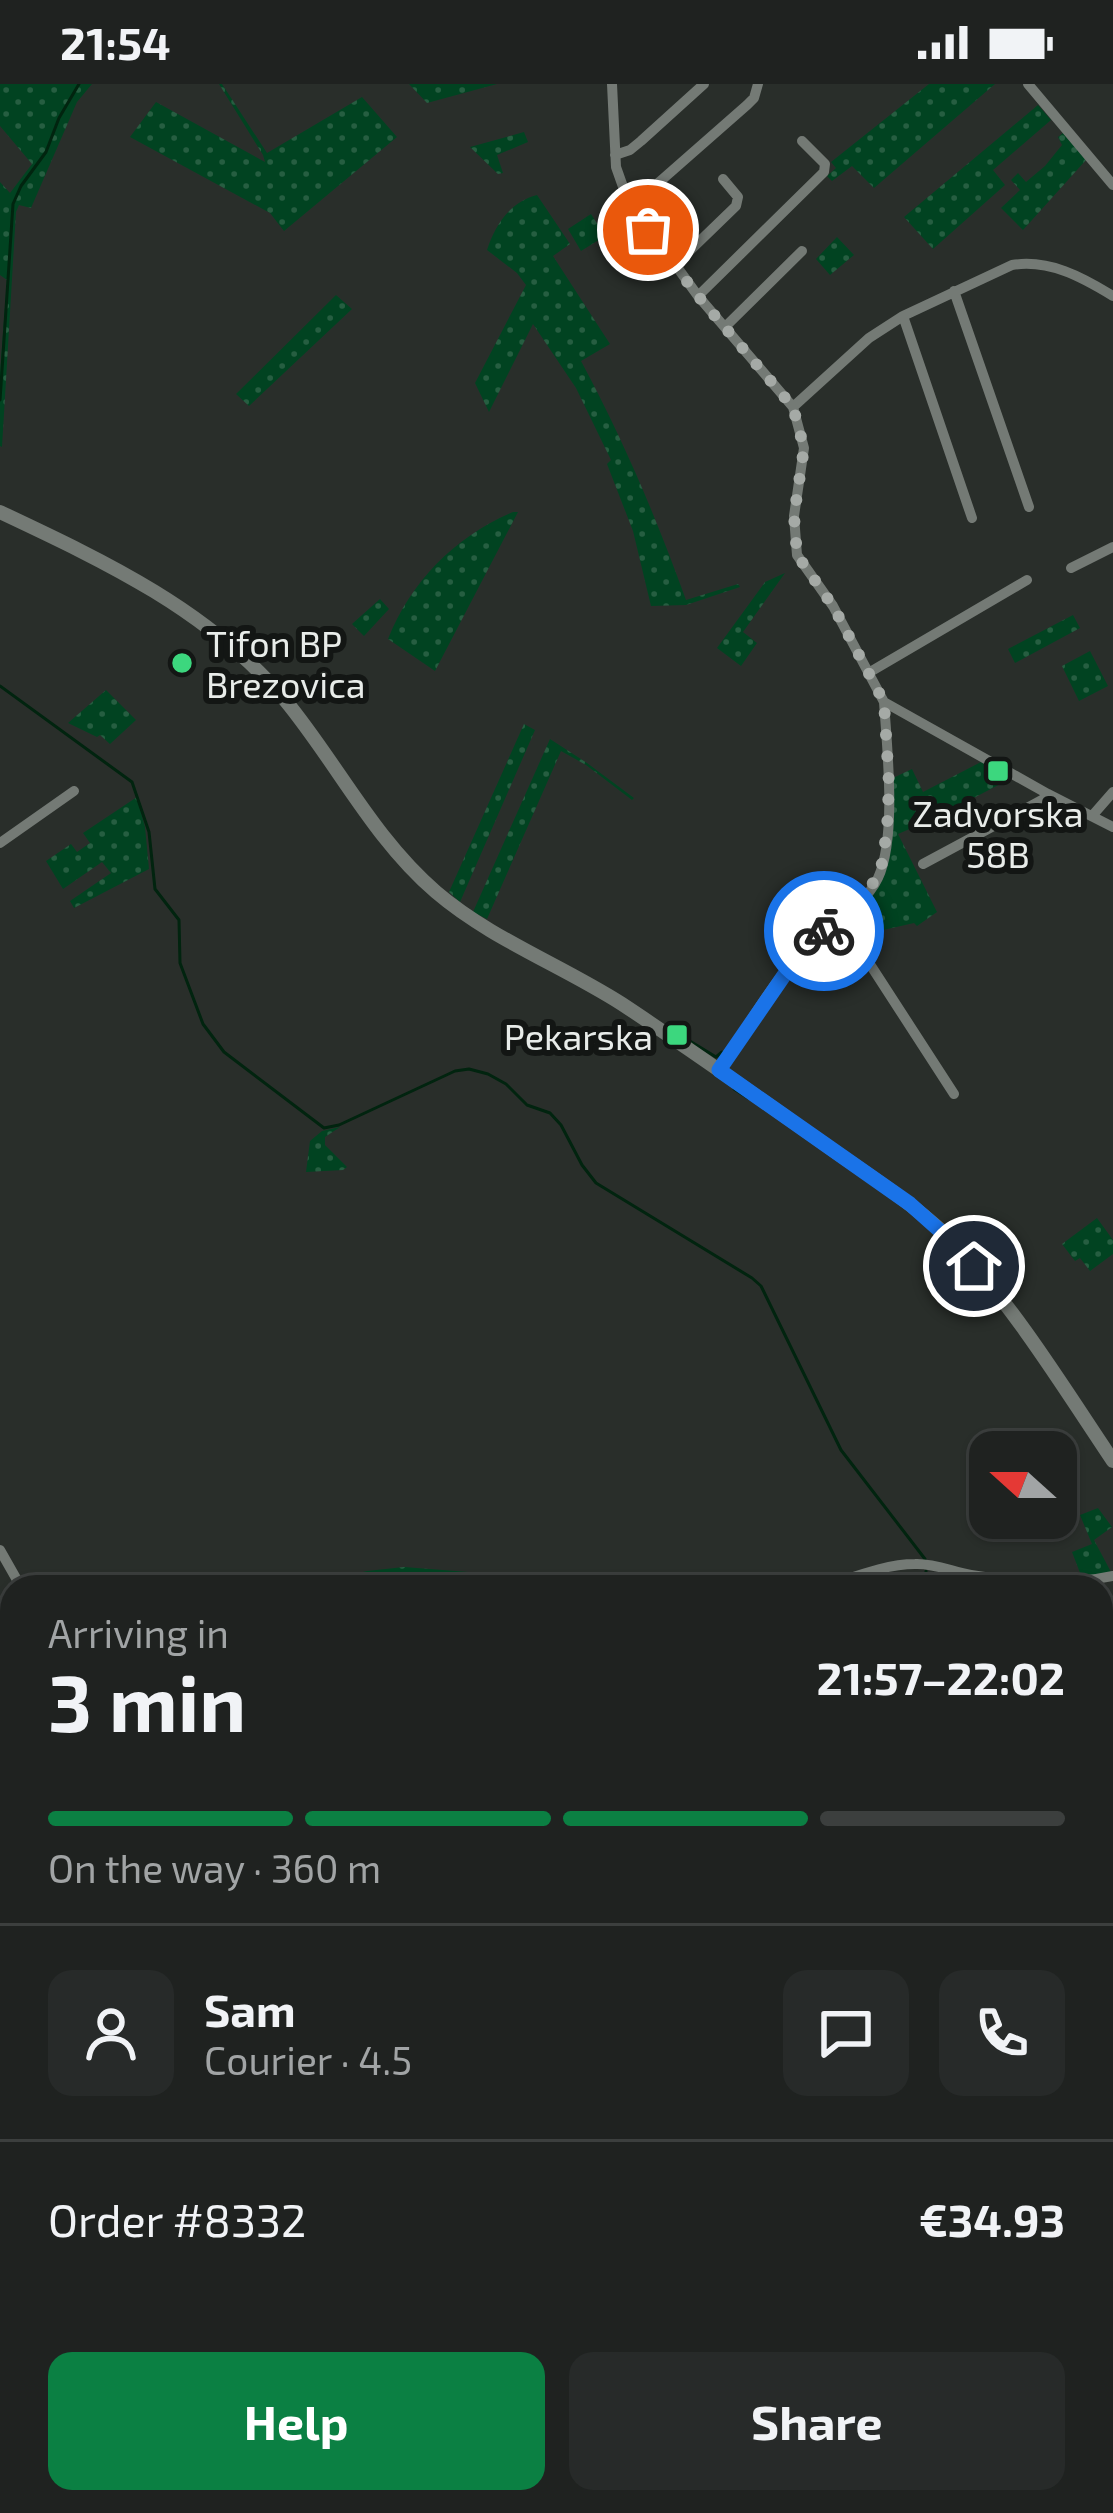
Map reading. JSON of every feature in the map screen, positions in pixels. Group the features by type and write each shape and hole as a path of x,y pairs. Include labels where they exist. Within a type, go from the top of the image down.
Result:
{"main road":[{"path":"0,512 112,565 192,615 239,653 276,690 388,842 434,891 480,925 587,983 910,1204 956,1245 1024,1329 1113,1461"}],"street":[{"path":"613,84 618,178 632,206 698,296 793,407 804,448 794,516 797,555 833,606 884,702 889,784 881,869 873,886 796,958 719,1070"},
{"path":"615,155 630,150 704,84"},
{"path":"632,206 754,98 758,84"},
{"path":"1028,84 1113,185"},
{"path":"698,296 824,172 825,164 802,141"},
{"path":"675,265 736,206 738,197 723,179"},
{"path":"725,327 802,251"},
{"path":"793,407 857,347 903,316 1000,269 1030,263 1067,272 1113,296"},
{"path":"954,291 1029,507"},
{"path":"903,316 972,518"},
{"path":"1072,568 1113,547"},
{"path":"870,672 1027,580"},
{"path":"884,702 1113,827"},
{"path":"0,843 74,791"},
{"path":"1092,816 1113,792"},
{"path":"922,864 1048,794"},
{"path":"840,918 954,1094"},
{"path":"864,1575 914,1564 970,1575"}],"green space":[{"path":"0,84 92,84 77,102 31,208 19,205 16,212 2,447 0,373 7,280 0,275 0,182 10,193 32,164 0,126"},
{"path":"219,84 267,153 362,97 397,137 284,231 270,213 130,137 156,102 265,162"},
{"path":"409,84 497,84 427,103"},
{"path":"929,84 995,84 874,188 852,166 832,181 827,176 836,168 831,162"},
{"path":"1038,105 1051,120 993,170 1005,185 933,249 904,217"},
{"path":"524,132 528,142 497,155 503,173 498,174 470,147"},
{"path":"1063,133 1086,160 1023,230 1001,208 1020,190 1011,180 1018,173 1026,182 1045,166 1062,145 1058,137"},
{"path":"537,195 570,244 553,256 610,344 581,361 638,479 686,600 740,587 686,605 651,606 633,531 607,464 611,460 576,388 533,324 489,412 475,383 526,285 487,250 505,216"},
{"path":"591,214 605,236 581,251 568,229"},
{"path":"837,237 854,255 830,275 816,259"},
{"path":"336,295 352,309 249,406 236,394"},
{"path":"518,512 435,671 388,639 409,598 438,563 473,534"},
{"path":"785,573 743,632 757,643 741,666 717,648 765,582"},
{"path":"380,599 389,609 364,636 352,624"},
{"path":"1073,615 1080,628 1015,663 1008,649"},
{"path":"1090,651 1108,686 1079,701 1062,666"},
{"path":"106,690 136,720 110,744 68,723"},
{"path":"524,724 535,730 460,902 449,892"},
{"path":"550,739 634,798 561,751 487,919 473,912"},
{"path":"981,762 1010,779 898,834 937,912 917,926 857,936 848,922 876,890 893,778 912,769 923,792"},
{"path":"137,797 149,869 74,908 70,901 111,873 102,862 63,889 46,861 71,844 77,852 90,843 83,833"},
{"path":"340,1127 325,1137 325,1145 347,1167 306,1172 310,1141 322,1131"},
{"path":"1097,1218 1113,1240 1113,1254 1090,1271 1062,1244"},
{"path":"1098,1508 1112,1527 1094,1540 1111,1572 1081,1575 1072,1552 1092,1544 1080,1515"},
{"path":"404,1567 508,1575 350,1575"}],"waterway":[{"path":"0,400 13,204 46,152 79,84"},
{"path":"0,686 132,782 149,832 155,889 179,920 180,963 203,1024 224,1052 324,1128 469,1069 488,1074 527,1105 550,1113 596,1183 761,1286 841,1450 925,1559"},
{"path":"667,1027 716,1057 722,1052"},
{"path":"734,1089 748,1098"}],"way so far":[{"path":"648,230 793,407 804,448 794,516 797,555 833,606 884,702 889,784 881,869 867,893 824,931"}],"place":[{"name":"Tifon BP Brezovica","path":"182,663"},
{"name":"Zadvorska 58B","path":"998,771"},
{"name":"Pekarska","path":"677,1035"}],"route":[{"path":"824,931 796,958 719,1070 910,1204 974,1266"}]}
